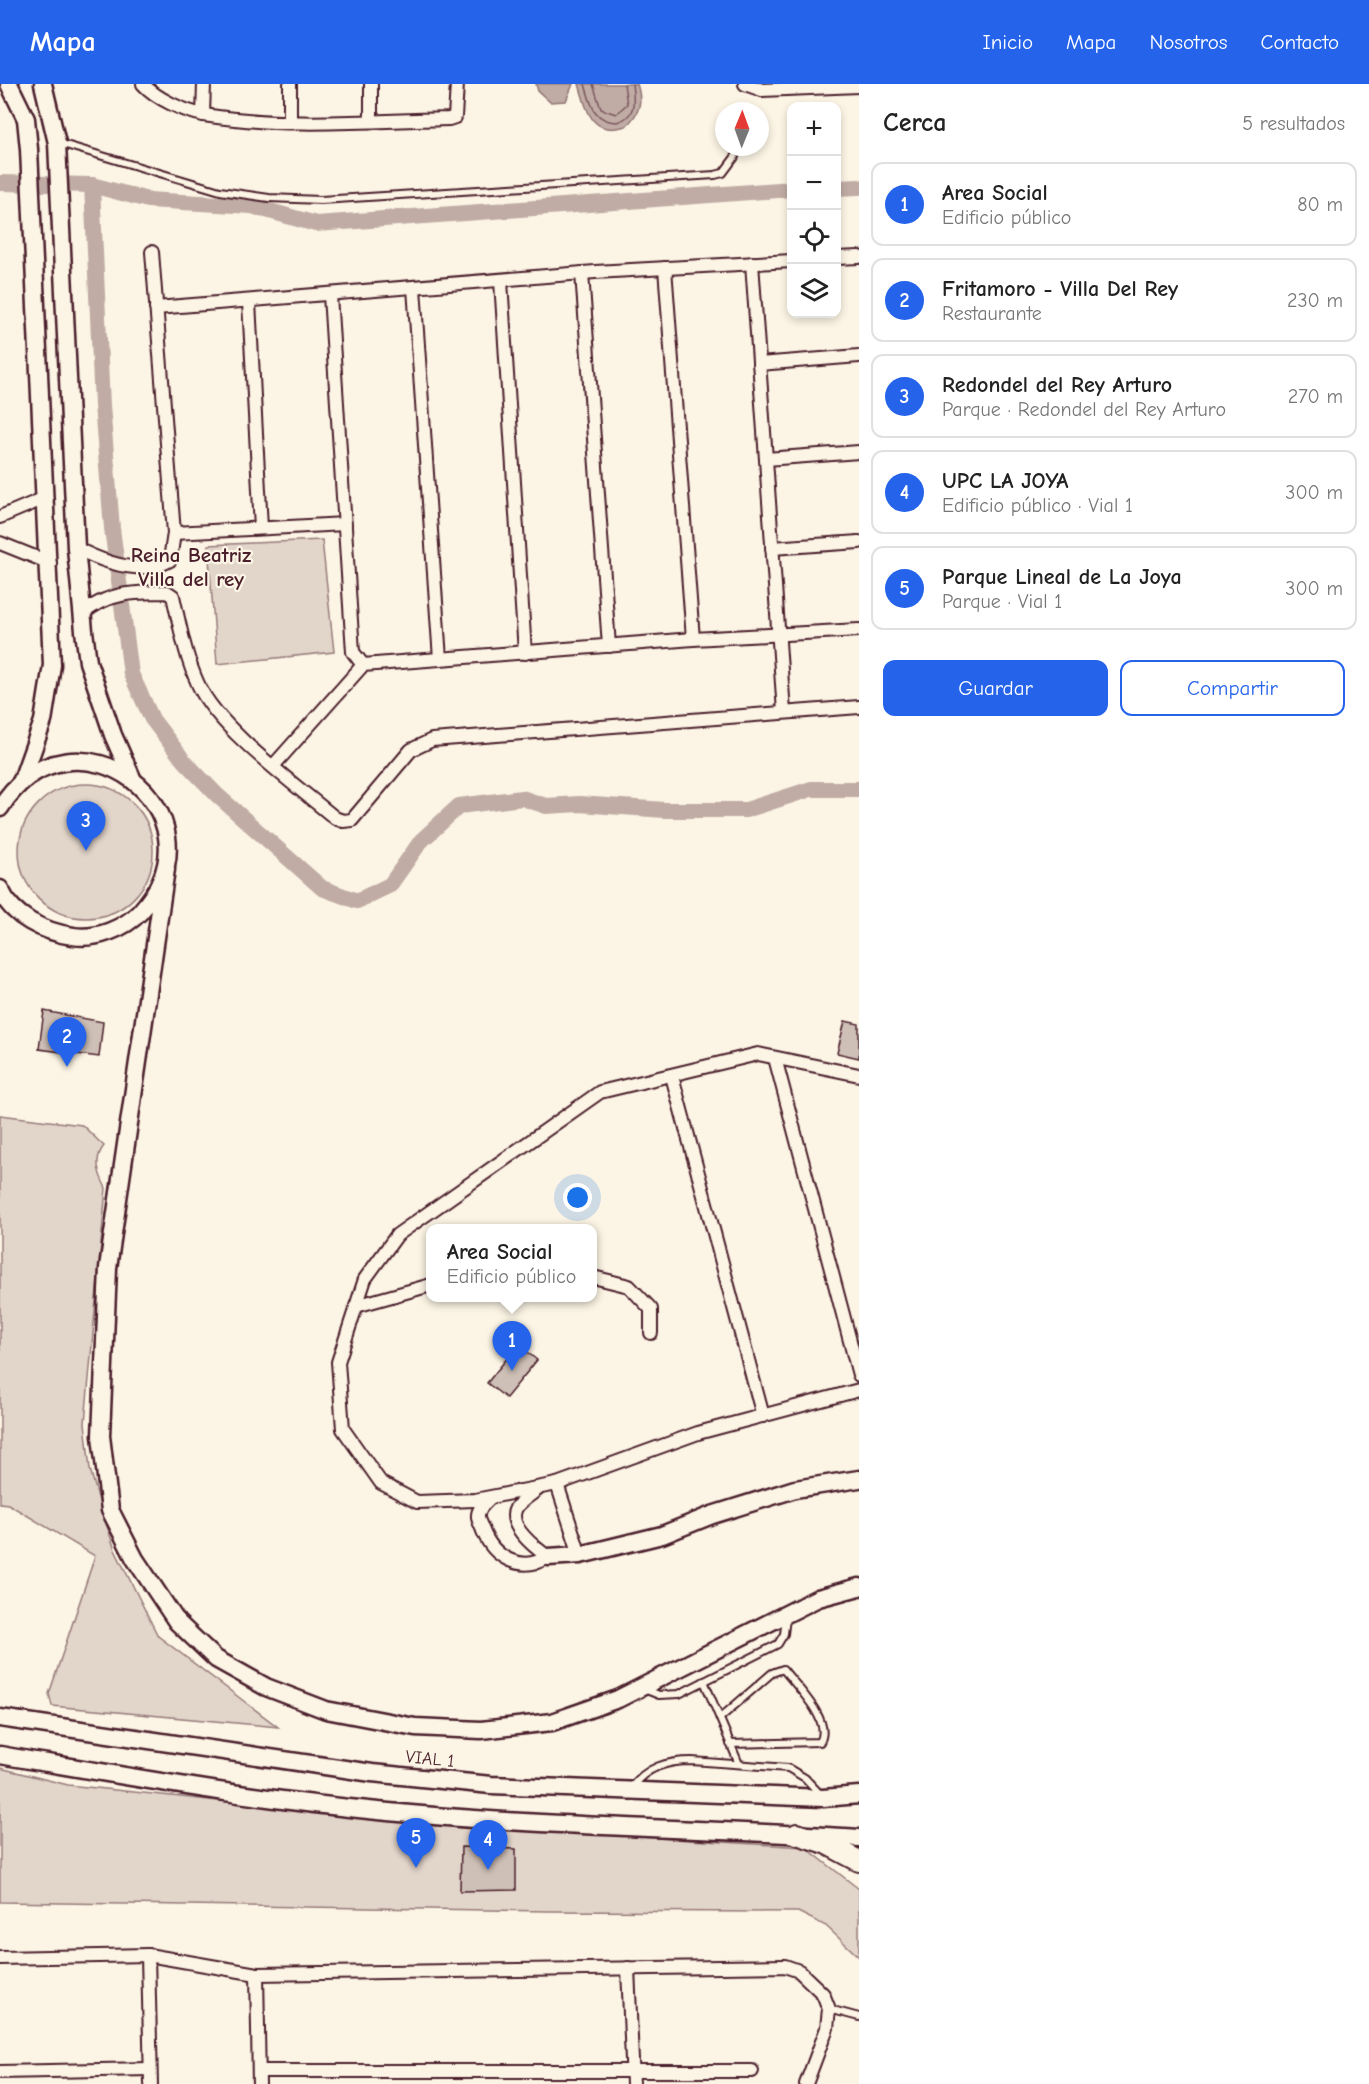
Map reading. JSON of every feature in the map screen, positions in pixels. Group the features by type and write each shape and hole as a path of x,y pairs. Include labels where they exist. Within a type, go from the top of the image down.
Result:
{"main road":[{"path":"797,1834 825,1843 859,1862"}],"street":[{"path":"9,84 26,119 29,149 50,563 52,665 43,721 22,780"},
{"path":"43,84 57,143 76,548 88,662 113,735 132,778"},
{"path":"143,84 152,94 203,115 290,121 455,117 457,84"},
{"path":"203,115 204,84"},
{"path":"290,84 290,121"},
{"path":"371,84 371,120"},
{"path":"745,84 762,90 859,86"},
{"path":"76,548 102,562 147,566 170,560 174,533 152,252"},
{"path":"841,258 859,256"},
{"path":"156,308 582,273 787,261"},
{"path":"752,263 784,712"},
{"path":"665,268 693,639"},
{"path":"582,273 609,646"},
{"path":"501,281 525,653"},
{"path":"414,288 440,660"},
{"path":"330,295 353,652 363,665"},
{"path":"249,302 261,528"},
{"path":"759,364 859,356"},
{"path":"766,459 859,452"},
{"path":"0,517 45,498"},
{"path":"174,533 345,524"},
{"path":"0,543 50,563"},
{"path":"771,548 859,543"},
{"path":"82,615 100,601 117,595 167,592 173,596 183,640 198,686 228,726 335,818 343,821 352,820 411,750 432,740 859,706"},
{"path":"274,765 363,665 693,639 859,630"},
{"path":"0,808 5,793 22,780 48,766 77,760 106,764 132,778 150,796 162,818 168,843 165,869 108,1268 100,1436 110,1509 135,1559 177,1622 216,1659 266,1687 326,1710 415,1727 481,1730 552,1722 618,1699 818,1598 859,1587"},
{"path":"0,888 20,915 46,931 76,937 106,933 133,919 154,896 165,869"},
{"path":"859,1075 758,1054 600,1092 397,1235 365,1279 338,1362 343,1429 381,1483 417,1502 490,1498 557,1484 698,1433 859,1390"},
{"path":"775,1058 859,1375"},
{"path":"672,1076 763,1416"},
{"path":"597,1278 629,1286 651,1309 651,1333"},
{"path":"356,1306 426,1286"},
{"path":"490,1498 480,1509 478,1518 487,1539 499,1555 514,1563 540,1562 548,1557 580,1555 662,1535 712,1515 795,1489 859,1479"},
{"path":"557,1484 580,1555"},
{"path":"539,1488 516,1508 514,1516 527,1542 548,1557"},
{"name":"VIAL 1","path":"0,1718 372,1773 491,1785 824,1797 859,1795"},
{"path":"0,1755 167,1783 375,1811 494,1820 859,1838"},
{"path":"148,1955 151,2084"},
{"path":"0,1958 148,1955 257,1974 785,1966 799,1971 823,1994 829,2009 827,2028 806,2084"},
{"path":"628,1968 633,2084"},
{"path":"257,1974 259,2078 633,2070 752,2071"},
{"path":"0,2072 150,2069"}],"lane":[{"path":"57,143 220,191 269,198 321,200 715,175 723,173 735,158"},
{"path":"640,1688 668,1696 679,1694 704,1682 778,1644 784,1634 786,1614"},
{"path":"720,1718 772,1673 783,1669 824,1724 824,1736 820,1742 730,1744"},
{"path":"704,1682 739,1764"},
{"path":"629,1791 641,1773 670,1763 692,1761 788,1768 805,1778 824,1797"},
{"path":"829,2009 859,2017"}],"shaded area":[{"path":"322,540 334,652 217,664 208,545"},
{"path":"86,784 112,789 133,804 148,825 153,851 148,877 133,898 112,913 86,918 60,913 39,898 24,877 19,851 24,825 39,804 60,789"},
{"path":"0,1115 82,1125 104,1146 98,1162 99,1172 106,1188 85,1423 90,1469 102,1511 115,1550 158,1636 278,1727 52,1706 49,1694 95,1556 8,1504 0,1503"},
{"path":"0,1768 68,1785 442,1825 805,1847 859,1889 859,1957 826,1926 798,1912 549,1911 0,1902"}],"water":[{"path":"536,84 573,84 566,101 550,102 538,91"},
{"path":"579,84 637,84 640,102 637,112 626,126 605,128 592,119"}],"building":[{"path":"44,1011 103,1022 99,1057 39,1049"},
{"path":"845,1021 859,1024 859,1058 837,1053"},
{"path":"518,1345 537,1360 506,1398 487,1383"},
{"path":"461,1847 516,1849 516,1890 460,1891"}],"waterway":[{"path":"0,183 92,185 148,200 252,206 316,224 787,189"},
{"path":"92,185 102,405 112,528 131,674 152,719 184,761 217,795 322,888 357,901 390,885 421,841 459,806 522,798 546,806 579,804 665,810 746,810 811,789 859,789"},
{"path":"841,188 859,187"}],"place":[{"name":"Redondel del Rey Arturo","path":"86,851"},
{"name":"Fritamoro - Villa Del Rey","path":"67,1067"},
{"name":"Area Social","path":"512,1371"},
{"name":"Parque Lineal de La Joya","path":"416,1868"},
{"name":"UPC LA JOYA","path":"488,1870"}],"district":[{"name":"Reina Beatriz Villa del rey","path":"191,567"}]}
